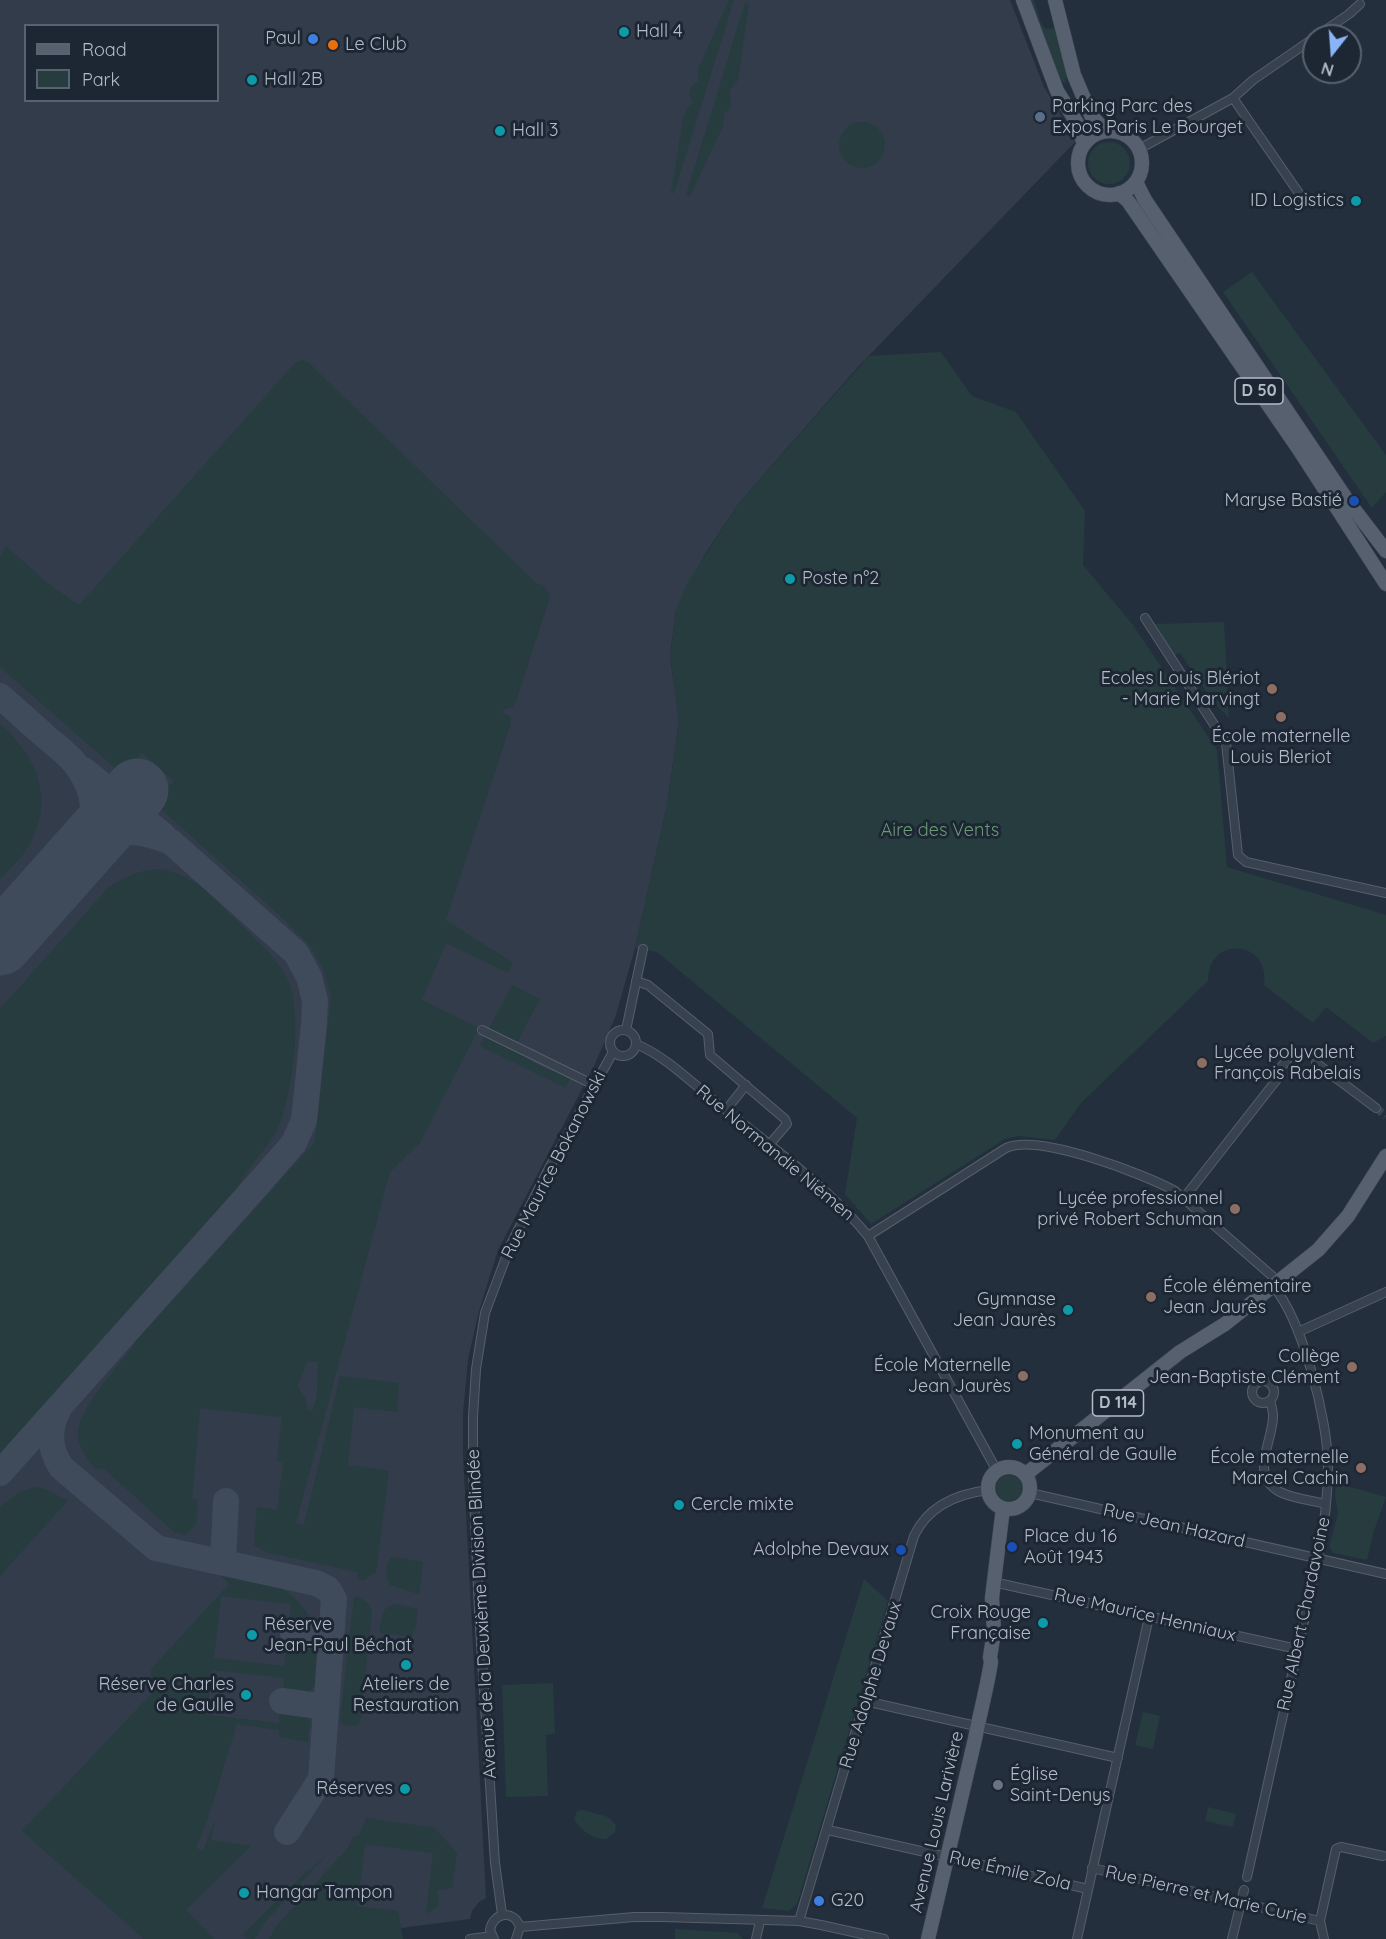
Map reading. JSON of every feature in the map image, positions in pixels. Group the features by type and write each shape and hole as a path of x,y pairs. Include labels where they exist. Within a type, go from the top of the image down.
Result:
{"main road":[{"path":"1023,0 1057,91 1077,123 1084,144"},
{"path":"1055,0 1074,75 1091,115 1105,131"},
{"path":"1105,131 1127,135 1139,149 1142,164 1139,176 1128,189 1119,193 1099,192 1087,184 1082,177 1078,162 1084,144 1094,135 1105,131"},
{"name":"D 50","path":"1136,182 1145,200 1347,500 1386,551"},
{"name":"D 50","path":"1119,193 1128,201 1218,330 1386,584"},
{"name":"D 114","path":"1366,1190 1386,1156"},
{"name":"D 114","path":"1026,1474 1180,1353 1225,1324 1276,1284 1332,1236 1366,1190 1385,1171"},
{"path":"1010,1467 1026,1474 1030,1482 1030,1493 1022,1505 1016,1509 1003,1509 994,1504 988,1490 990,1478 997,1471 1010,1467"},
{"name":"Avenue Louis Larivière","path":"928,1939 978,1719 976,1703 982,1670 986,1659 990,1657 994,1632 993,1582 1003,1509"}],"street":[{"path":"1335,24 1360,4"},
{"path":"1139,149 1233,99 1253,80 1302,47"},
{"path":"1233,99 1305,202"},
{"path":"1145,618 1226,743 1238,855 1246,862 1386,893"},
{"path":"626,1030 643,949"},
{"path":"636,981 648,985 708,1034 710,1055 785,1119 787,1124 769,1145"},
{"path":"483,1030 594,1085"},
{"path":"619,1030 626,1030 633,1034 636,1044 632,1052 625,1056 613,1052 610,1044 612,1035 619,1030"},
{"name":"Rue Normandie Niémen","path":"636,1044 652,1051 769,1145 833,1198 868,1236 997,1471"},
{"name":"Rue Maurice Bokanowski","path":"485,1313 511,1244 613,1052"},
{"path":"1184,1198 1278,1078 1278,1071 1291,1055 1303,1054"},
{"path":"1316,1063 1376,1108"},
{"path":"726,1110 746,1085"},
{"name":"Rue Albert Chardavoine","path":"868,1236 1012,1145 1022,1144 1098,1159 1163,1184 1184,1198 1276,1284 1298,1332 1314,1379 1326,1431 1328,1465 1326,1504 1318,1558 1247,1876"},
{"path":"1298,1332 1386,1292"},
{"name":"Avenue de la Deuxième Division Blindée","path":"485,1313 476,1369 473,1473 479,1612 495,1863 502,1914"},
{"path":"1270,1401 1274,1415 1263,1465 1266,1478 1280,1492 1326,1504"},
{"name":"Rue Adolphe Devaux","path":"799,1922 914,1536 920,1524 936,1508 968,1492 988,1490"},
{"name":"Rue Jean Hazard","path":"1030,1493 1386,1574"},
{"name":"Rue Maurice Henniaux","path":"993,1582 1297,1649"},
{"path":"1077,1939 1149,1617"},
{"path":"866,1701 978,1719 1118,1758"},
{"name":"Rue Émile Zola","path":"828,1830 1088,1889"},
{"path":"1324,1939 1320,1921 1336,1849 1341,1847 1383,1857"},
{"name":"Rue Pierre et Marie Curie","path":"1092,1868 1320,1921"},
{"path":"1232,1939 1244,1890"},
{"path":"470,1939 493,1938 491,1926 502,1914 514,1917 520,1927 516,1939"},
{"path":"520,1927 634,1917 799,1922 821,1924 884,1939"},
{"path":"756,1939 760,1921"}],"shaded area":[{"path":"0,0 1010,0 1044,87 1076,141 858,367 739,503 704,556 676,610 670,656 679,721 667,805 635,948 616,1015 594,1066 498,1250 479,1311 468,1359 463,1413 463,1454 486,1898 479,1902 472,1911 470,1919 401,1928 398,1918 273,1939 0,1939"}],"green space":[{"path":"729,0 734,0 674,193 671,193 683,118 687,108 693,103 689,95 691,87 698,81 698,69"},
{"path":"1031,0 1034,0 1041,23 1046,29 1056,28 1067,71 1065,84 1061,81 1040,34"},
{"path":"745,3 749,4 738,80 729,91 731,101 724,114 724,124 690,196 686,195"},
{"path":"862,122 878,129 885,145 878,161 862,168 846,161 839,145 846,129"},
{"path":"1109,142 1117,143 1124,148 1129,155 1129,171 1124,178 1117,183 1109,184 1101,183 1094,178 1089,171 1088,163 1089,155 1094,148 1101,143"},
{"path":"1252,272 1386,455 1386,492 1372,508 1223,292"},
{"name":"Aire des Vents","path":"941,352 972,396 1016,412 1085,511 1083,565 1133,625 1217,750 1227,867 1386,915 1386,1036 1373,1043 1326,1007 1313,1023 1264,985 1264,970 1258,958 1249,951 1238,948 1227,950 1217,956 1210,966 1208,981 1081,1103 1055,1140 1019,1136 1005,1139 871,1224 845,1194 857,1118 657,952 635,948 667,805 679,721 670,656 676,610 686,585 739,503 869,356"},
{"path":"303,360 309,363 536,583 545,586 550,597 514,707 502,712 511,717 511,723 446,920 513,963 508,973 446,943 422,1000 479,1028 420,1143 390,1172 296,1523 304,1525 340,1376 399,1383 397,1412 354,1407 348,1465 389,1471 376,1572 364,1580 357,1579 357,1572 266,1552 254,1545 257,1507 277,1510 283,1463 277,1461 282,1417 200,1408 192,1499 198,1500 196,1524 186,1535 174,1532 103,1468 96,1469 81,1446 78,1437 79,1425 84,1413 137,1340 315,1142 331,997 323,969 311,947 287,922 153,802 174,781 142,753 123,775 0,667 0,556 6,546 51,586 79,605 295,363","holes":["308,1361 318,1362 317,1397 312,1412 308,1410 305,1398 297,1386"]},
{"path":"1224,622 1229,718 1212,700 1180,653 1174,655 1155,624"},
{"path":"0,724 24,750 33,765 41,796 41,813 28,847 0,879"},
{"path":"159,869 194,881 211,895 276,961 286,976 294,1009 295,1030 288,1095 278,1128 237,1189 0,1453 0,1009 108,888 132,875"},
{"path":"512,985 540,999 516,1044 488,1030"},
{"path":"484,1037 504,1044 535,1063 570,1078 566,1088 480,1046"},
{"path":"1009,1475 1018,1479 1022,1488 1018,1497 1009,1501 1000,1497 996,1488 1000,1479"},
{"path":"1336,1483 1386,1497 1367,1560 1333,1553 1329,1547 1338,1514"},
{"path":"35,1487 67,1500 0,1576 0,1507 18,1493"},
{"path":"391,1557 423,1562 419,1594 390,1585 386,1571"},
{"path":"217,1572 257,1580 285,1590 306,1611 313,1622 308,1627 289,1625 291,1604 221,1596 214,1658 284,1666 287,1645 295,1646 296,1641 315,1643 319,1648 315,1686 309,1692 283,1689 284,1678 212,1670 207,1715 279,1723 280,1711 303,1714 310,1720 308,1742 279,1737 279,1730 237,1724 207,1821 196,1848 203,1851 215,1820 211,1840 251,1846 186,1910 214,1939 144,1939 22,1831 151,1694 151,1669 229,1584"},
{"path":"864,1579 888,1601 797,1904 789,1911 762,1908"},
{"path":"357,1596 368,1603 372,1612 360,1722 355,1726 344,1725 340,1721 354,1597"},
{"path":"394,1604 418,1609 412,1637 382,1633 379,1630 384,1610"},
{"path":"553,1683 555,1734 546,1735 548,1796 506,1797 502,1685"},
{"path":"1143,1712 1160,1716 1153,1749 1135,1745"},
{"path":"1208,1807 1236,1814 1233,1827 1205,1821"},
{"path":"583,1810 608,1817 616,1825 615,1832 606,1839 587,1834 574,1819 577,1811"},
{"path":"366,1818 435,1828 457,1853 452,1888 437,1890 439,1905 426,1914 433,1853 365,1844 357,1906 398,1911 403,1939 269,1939 276,1926 347,1849 354,1836 359,1836"},
{"path":"326,1856 265,1922 254,1939 248,1939 243,1934 303,1875"},
{"path":"675,1929 738,1933 743,1939 675,1939"}],"taxiway":[{"path":"0,696 70,758 87,784 93,808 92,820 90,831 78,855"},
{"path":"84,770 164,836"},
{"path":"0,1473 294,1143 304,1120 315,1001 309,977 296,953 171,842 141,833 118,834 97,844 73,863"},
{"path":"58,1410 51,1439 54,1453 61,1467 156,1548 316,1583 328,1589 334,1599 321,1779 287,1832"},
{"path":"223,1562 226,1501"},
{"path":"293,1634 331,1638"},
{"path":"282,1701 326,1707"}],"runway":[{"path":"0,944 137,790"}],"tunnel":[{"path":"1376,1108 1386,1116"}],"place":[{"name":"Hall 4","path":"624,32"},
{"name":"Paul","path":"313,39"},
{"name":"Le Club","path":"333,45"},
{"name":"Hall 2B","path":"252,80"},
{"name":"Parking Parc des Expos Paris Le Bourget","path":"1040,117"},
{"name":"Hall 3","path":"500,131"},
{"name":"ID Logistics","path":"1356,201"},
{"name":"Maryse Bastié","path":"1354,501"},
{"name":"Poste n°2","path":"790,579"},
{"name":"Ecoles Louis Blériot - Marie Marvingt","path":"1272,689"},
{"name":"École maternelle Louis Bleriot","path":"1281,717"},
{"name":"Lycée polyvalent François Rabelais","path":"1202,1063"},
{"name":"Lycée professionnel privé Robert Schuman","path":"1235,1209"},
{"name":"École élémentaire Jean Jaurès","path":"1151,1297"},
{"name":"Gymnase Jean Jaurès","path":"1068,1310"},
{"name":"Collège Jean-Baptiste Clément","path":"1352,1367"},
{"name":"École Maternelle Jean Jaurès","path":"1023,1376"},
{"name":"Monument au Général de Gaulle","path":"1017,1444"},
{"name":"École maternelle Marcel Cachin","path":"1361,1468"},
{"name":"Cercle mixte","path":"679,1505"},
{"name":"Place du 16 Août 1943","path":"1012,1547"},
{"name":"Adolphe Devaux","path":"901,1550"},
{"name":"Croix Rouge Française","path":"1043,1623"},
{"name":"Réserve Jean-Paul Béchat","path":"252,1635"},
{"name":"Ateliers de Restauration","path":"406,1665"},
{"name":"Réserve Charles de Gaulle","path":"246,1695"},
{"name":"Église Saint-Denys","path":"998,1785"},
{"name":"Réserves","path":"405,1789"},
{"name":"Hangar Tampon","path":"244,1893"},
{"name":"G20","path":"819,1901"}]}
